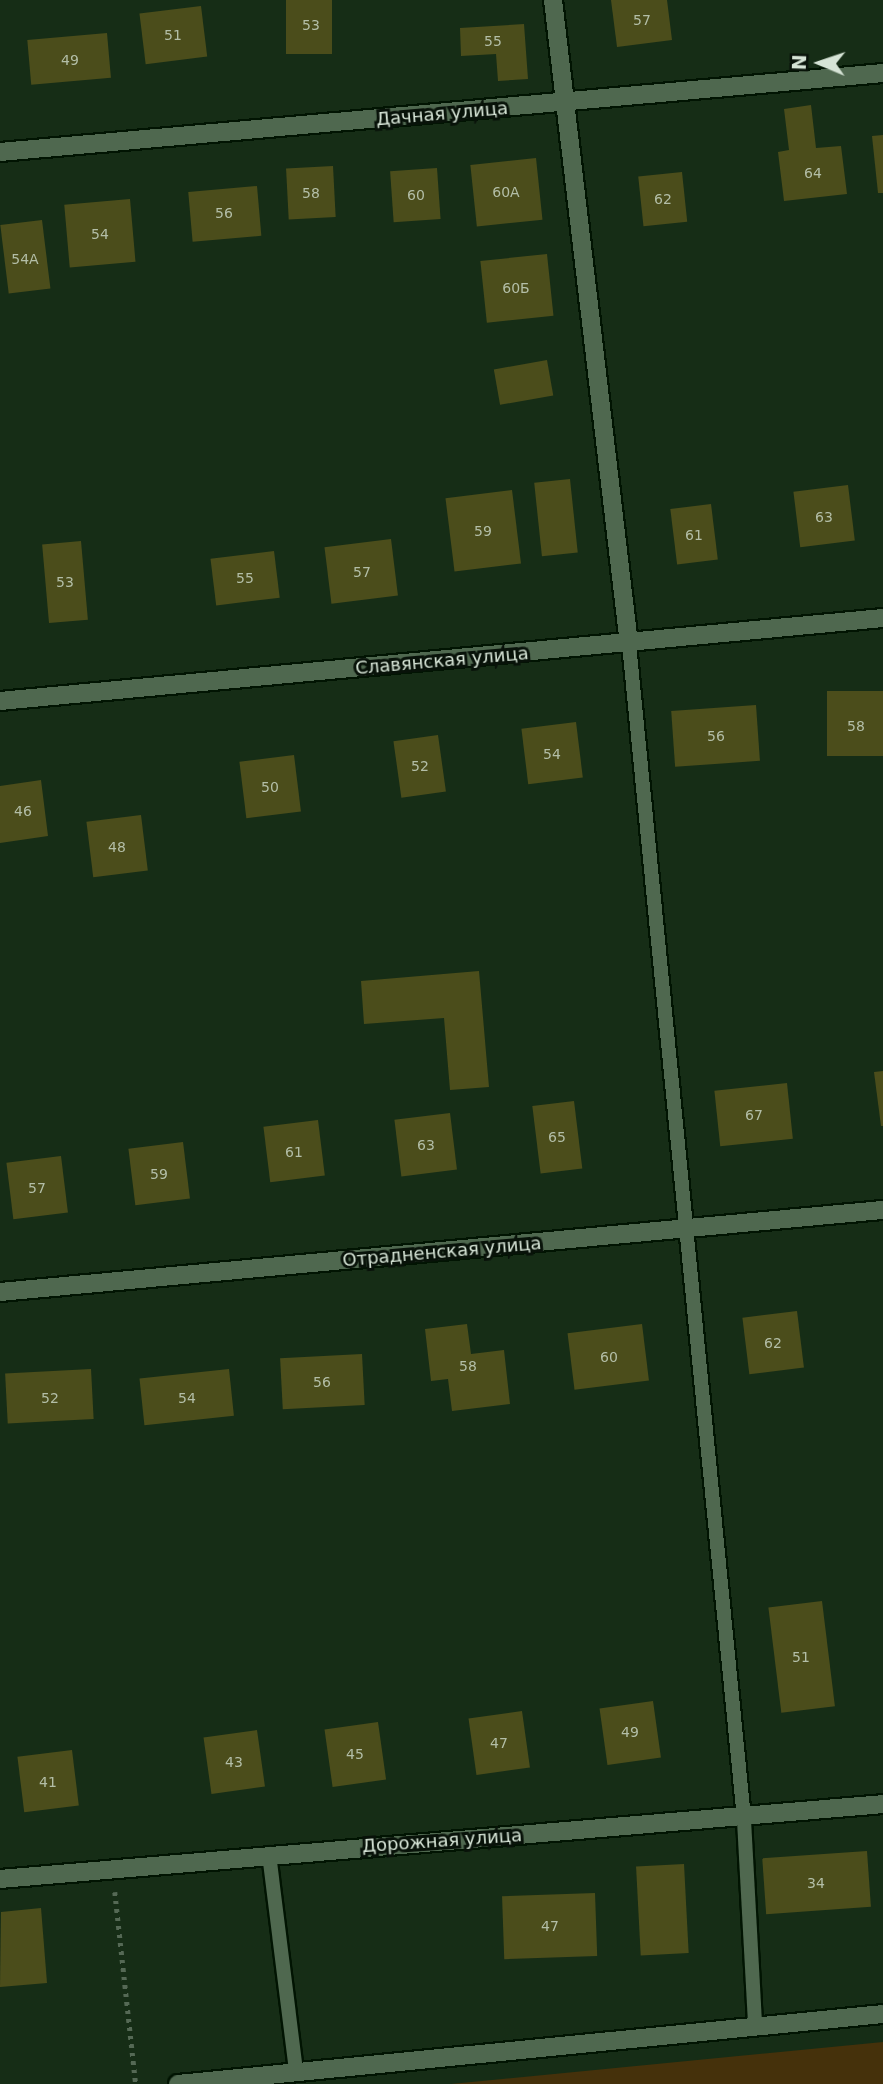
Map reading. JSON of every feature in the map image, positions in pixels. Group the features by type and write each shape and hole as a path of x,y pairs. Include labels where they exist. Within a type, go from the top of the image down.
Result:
{"street":[{"path":"553,0 629,644"},
{"name":"Дачная улица","path":"0,152 565,104 883,73"},
{"name":"Славянская улица","path":"0,701 629,644 883,618"},
{"name":"Отрадненская улица","path":"0,1292 683,1231 883,1210"},
{"name":"Дорожная улица","path":"0,1879 112,1871 269,1854 744,1820 883,1804"},
{"path":"178,2084 883,2014"}],"lane":[{"path":"629,644 683,1231 744,1820 755,2026"},
{"path":"269,1854 296,2072"}],"path":[{"path":"112,1871 136,2084"}],"shaded area":[{"path":"883,2042 883,2084 451,2084"}],"building":[{"path":"286,0 332,0 332,54 286,54"},
{"path":"611,0 667,0 672,40 617,47"},
{"path":"201,6 207,57 146,64 139,14"},
{"path":"524,24 528,79 498,81 496,54 461,56 460,28"},
{"path":"107,33 111,78 31,85 27,40"},
{"path":"811,105 816,148 841,146 847,194 784,201 778,152 789,150 784,109"},
{"path":"883,135 883,193 878,193 872,136"},
{"path":"536,158 542,220 477,227 470,165"},
{"path":"333,166 336,217 289,219 286,168"},
{"path":"437,168 441,219 394,222 390,171"},
{"path":"682,172 687,222 643,226 638,177"},
{"path":"257,186 261,236 193,242 188,192"},
{"path":"130,199 135,262 70,268 64,205"},
{"path":"42,220 50,288 9,294 0,225"},
{"path":"547,254 553,316 487,323 480,261"},
{"path":"547,360 553,395 500,405 494,369"},
{"path":"570,479 578,553 542,556 534,483"},
{"path":"848,485 855,541 800,547 793,492"},
{"path":"512,490 521,563 455,572 445,498"},
{"path":"711,504 718,560 677,565 670,509"},
{"path":"391,539 398,596 331,604 324,547"},
{"path":"81,541 88,620 49,623 42,544"},
{"path":"274,551 280,598 216,605 210,559"},
{"path":"827,691 883,691 883,756 827,756"},
{"path":"756,705 760,761 675,767 671,711"},
{"path":"576,722 583,778 528,784 521,729"},
{"path":"438,735 446,791 401,798 393,741"},
{"path":"294,755 301,812 246,818 239,762"},
{"path":"41,780 48,836 0,843 0,786"},
{"path":"141,815 148,871 93,877 86,822"},
{"path":"479,971 489,1087 450,1090 444,1018 364,1024 361,981"},
{"path":"883,1071 883,1126 881,1126 874,1072"},
{"path":"787,1083 793,1139 720,1146 714,1091"},
{"path":"574,1101 582,1168 541,1174 532,1106"},
{"path":"450,1113 457,1170 401,1176 394,1120"},
{"path":"318,1120 325,1176 270,1182 263,1127"},
{"path":"183,1142 190,1199 135,1205 128,1149"},
{"path":"61,1156 68,1213 13,1219 6,1163"},
{"path":"797,1311 804,1368 749,1374 742,1318"},
{"path":"467,1324 471,1354 504,1350 510,1404 452,1411 448,1379 431,1381 425,1329"},
{"path":"642,1324 649,1381 575,1390 568,1333"},
{"path":"362,1354 365,1405 283,1409 280,1358"},
{"path":"91,1369 94,1419 8,1423 5,1374"},
{"path":"229,1369 234,1416 144,1425 139,1378"},
{"path":"822,1601 835,1706 781,1713 768,1608"},
{"path":"653,1701 661,1757 607,1765 600,1709"},
{"path":"522,1711 530,1767 476,1775 469,1719"},
{"path":"378,1722 386,1779 333,1787 325,1730"},
{"path":"257,1730 265,1786 211,1794 204,1738"},
{"path":"72,1750 79,1806 24,1812 17,1757"},
{"path":"867,1851 871,1907 766,1914 762,1858"},
{"path":"684,1864 689,1953 641,1955 636,1867"},
{"path":"595,1893 597,1956 504,1959 502,1896"},
{"path":"41,1908 47,1983 0,1987 1,1912"}]}
